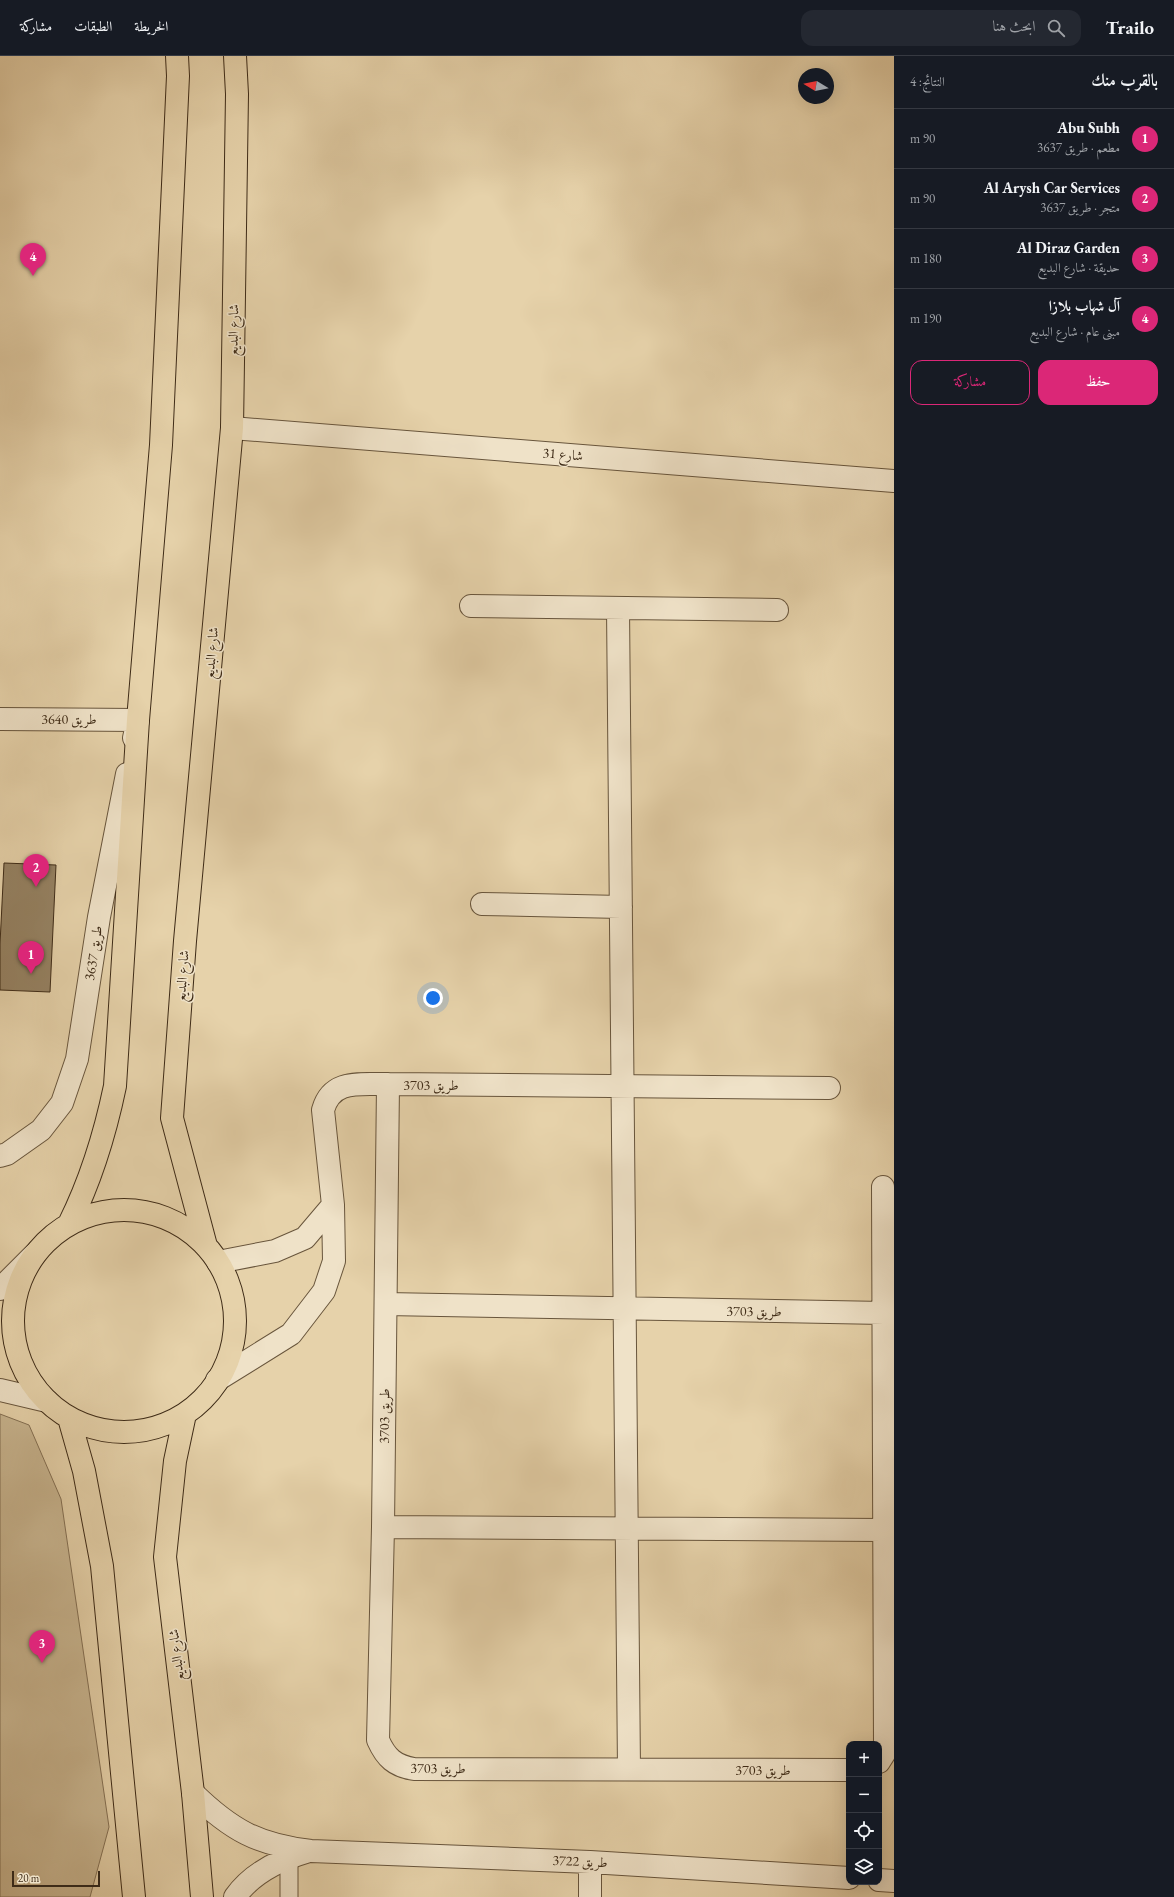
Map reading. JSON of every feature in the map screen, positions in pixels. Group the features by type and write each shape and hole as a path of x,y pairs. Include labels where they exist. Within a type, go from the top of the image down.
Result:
{"main road":[{"path":"68,1224 84,1195 97,1157 115,1086 138,720 160,445 178,76 177,56"},
{"name":"شارع البديع","path":"212,1254 172,1118 184,941 232,428 237,94 235,56"},
{"path":"130,1209 152,1212 172,1220 190,1231 212,1254 227,1281 233,1301 235,1321 232,1342 227,1362 217,1380 197,1404 185,1414 167,1423 147,1429 127,1432 107,1431 87,1426 69,1418 47,1401 32,1384 21,1364 15,1342 13,1318 15,1296 23,1274 35,1254 50,1237 68,1224 88,1215 109,1210 130,1209"},
{"name":"شارع البديع","path":"185,1414 175,1461 165,1557 193,1793 202,1897"},
{"path":"69,1418 84,1471 102,1566 134,1897"}],"street":[{"name":"شارع 31","path":"232,428 894,481"},
{"path":"471,606 777,610"},
{"path":"618,608 629,1769"},
{"name":"طريق 3640","path":"0,719 138,720"},
{"name":"طريق 3637","path":"0,1156 7,1154 41,1130 62,1103 77,1059 99,917 138,720"},
{"path":"482,904 621,907"},
{"path":"217,1380 291,1334 324,1291 334,1261 333,1205 322,1120 325,1101 334,1091 347,1085 388,1084"},
{"name":"طريق 3703","path":"829,1088 388,1084 383,1527 378,1740 383,1752 391,1761 402,1767 414,1769 846,1770"},
{"path":"882,1757 884,1754 885,1744 883,1186"},
{"path":"212,1254 275,1251 304,1238 333,1205"},
{"path":"0,1289 35,1254"},
{"name":"طريق 3703","path":"386,1304 884,1313"},
{"path":"0,1390 47,1401"},
{"path":"383,1527 884,1530"},
{"name":"طريق 3722","path":"193,1793 212,1812 234,1828 259,1840 284,1848 312,1851 590,1862 846,1878"},
{"name":"طريق 3722","path":"235,1897 241,1888 263,1870 289,1857 312,1851"},
{"path":"590,1862 590,1897"},
{"path":"882,1880 894,1881"}],"lane":[{"path":"289,1857 289,1897"}],"shaded area":[{"path":"0,1414 29,1425 61,1499 109,1827 90,1897 0,1897"}],"building":[{"path":"4,863 56,865 50,992 0,990 0,944"}],"place":[{"name":"آل شهاب بلازا","path":"33,276"},
{"name":"Al Arysh Car Services","path":"36,887"},
{"name":"Abu Subh","path":"31,974"},
{"name":"Al Diraz Garden","path":"42,1663"}]}
